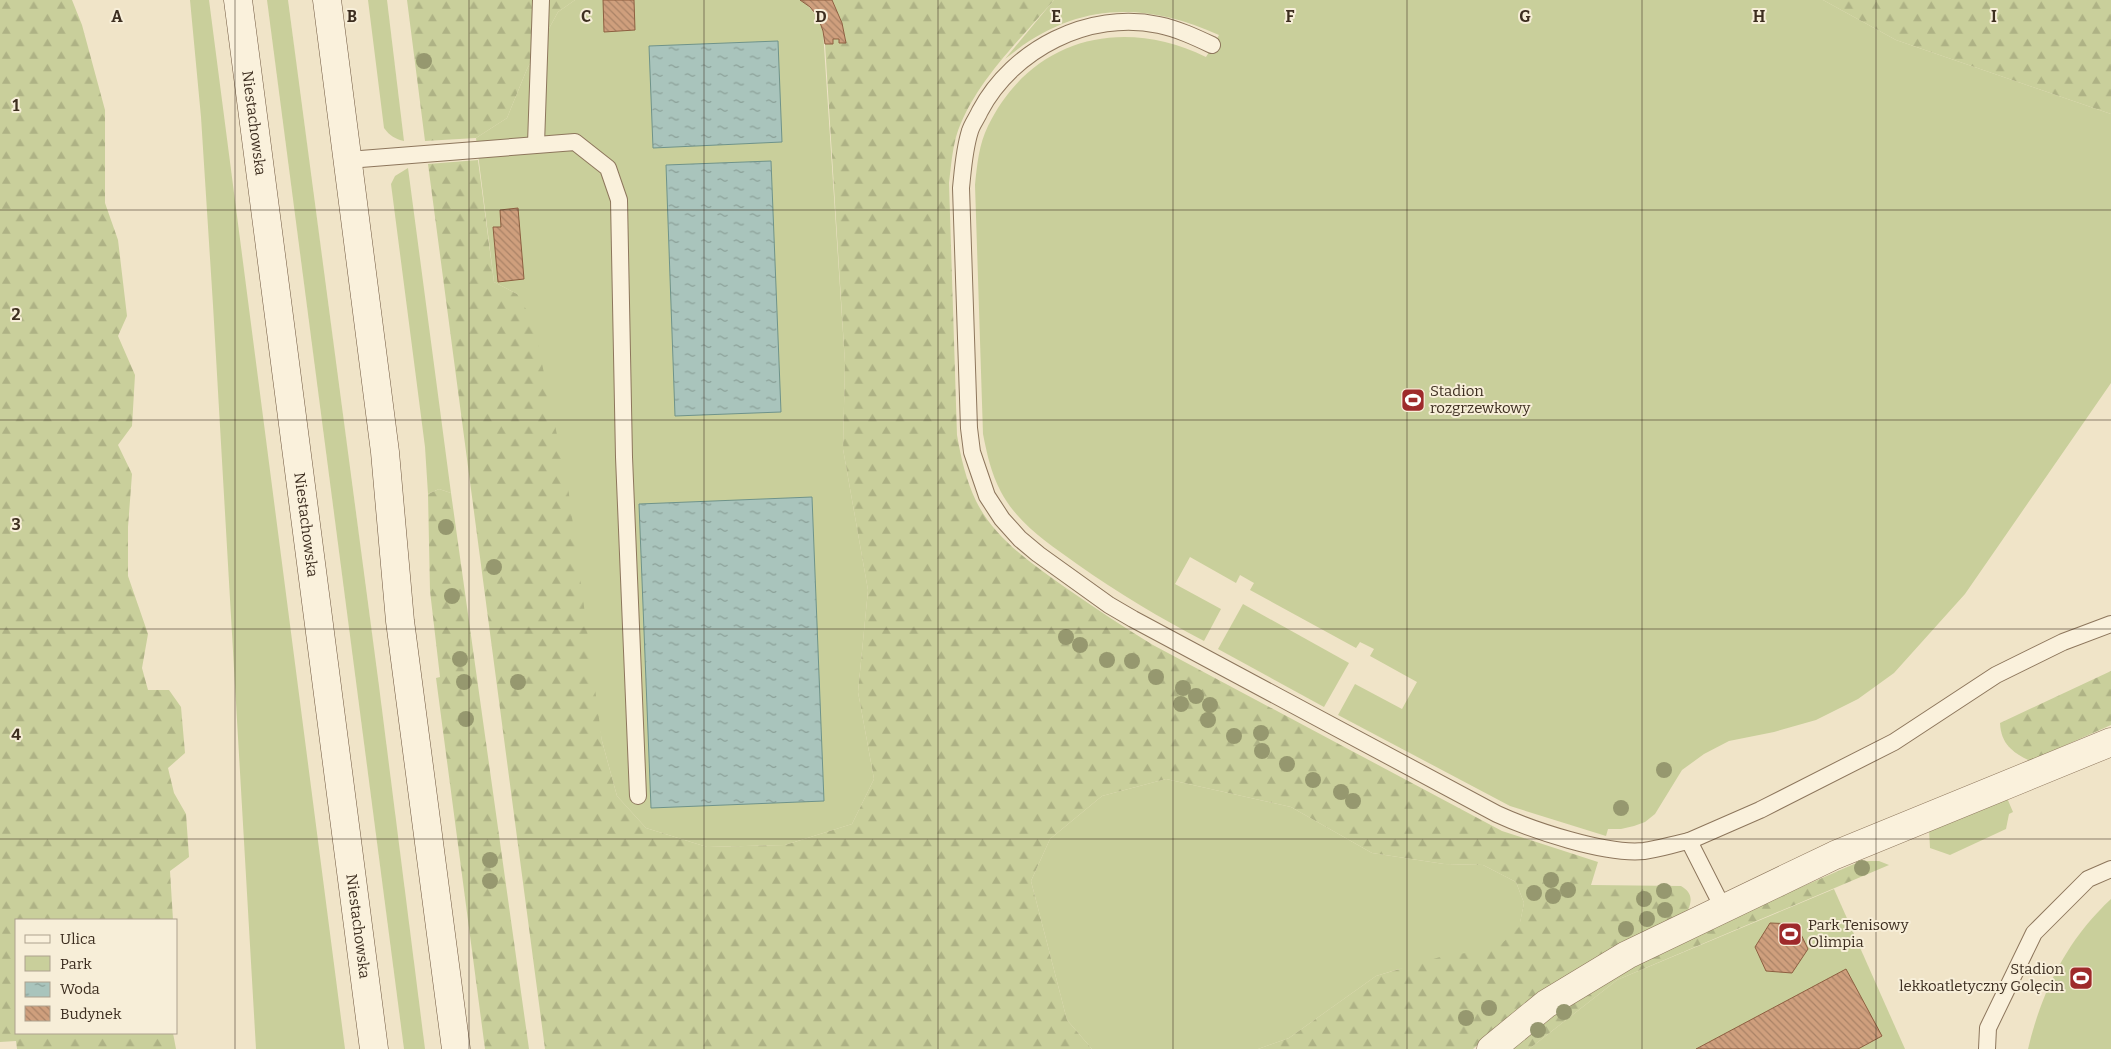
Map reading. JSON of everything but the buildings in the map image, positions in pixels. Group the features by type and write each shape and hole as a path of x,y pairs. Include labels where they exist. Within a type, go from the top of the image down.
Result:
{"main road":[{"name":"Niestachowska","path":"238,0 374,1049"},
{"path":"328,0 385,452 400,621 456,1049"},
{"path":"1491,1049 1546,1004 1627,955 1835,855 2111,742"}],"lane":[{"path":"536,144 541,0"},
{"path":"1212,45 1183,32 1158,25 1124,22 1090,26 1057,38 1028,55 1003,77 984,103 970,130 964,159 961,188 969,428 972,452 987,496 1020,539 1109,605 1496,814 1515,822 1602,848 1643,851 1689,841 1760,810 1894,742 1996,675 2063,642 2111,624"},
{"path":"348,160 574,142 608,168 619,200 624,457 638,796"},
{"path":"1689,841 1723,908"},
{"path":"1987,1049 1988,1028 2034,933 2088,879 2111,869"}],"green space":[{"path":"0,0 72,0 82,25 105,110 105,203 118,240 127,316 118,336 135,375 132,426 118,445 132,474 128,527 128,576 148,634 142,668 148,690 169,690 181,707 185,753 168,768 174,793 186,814 189,857 170,871 173,919 15,919 15,1034 173,1034 176,1049 17,1049 16,1041 0,1042"},
{"path":"190,0 209,0 345,1049 256,1049 213,305 201,117"},
{"path":"267,0 288,0 425,1049 404,1049"},
{"path":"368,0 387,0 404,141 393,137 384,128"},
{"path":"407,0 575,0 558,12 527,69 507,118 476,138 425,141"},
{"path":"575,0 800,0 814,13 823,31 845,363 843,449 868,590 858,692 874,779 852,824 785,845 707,847 646,828 617,796 602,741 517,294 494,282 476,138 507,118 527,69 558,12"},
{"path":"832,0 1054,0 998,64 973,99 956,137 949,183 957,435 964,469 976,501 984,515 1004,539 1015,550 1053,579 1153,645 1502,831 1598,862 1591,885 1681,886 1690,896 1688,910 1519,1008 1473,1049 1258,1049 1289,1038 1376,976 1440,957 1497,948 1519,927 1524,903 1516,882 1483,865 1444,864 1372,853 1291,807 1166,779 1102,796 1050,839 1031,881 1067,1020 1092,1049 545,1049 428,164 478,160 494,282 517,294 533,321 568,487 602,741 617,796 646,828 707,847 785,845 852,824 874,779 858,692 868,590 843,449 845,363 825,44 833,44 833,39 839,39 839,43 846,43 842,23"},
{"path":"1054,0 1823,0 1896,40 2111,114 2111,383 1965,594 1894,673 1858,699 1816,720 1774,732 1729,741 1704,754 1682,770 1655,814 1645,822 1634,826 1608,829 1606,836 1510,806 1338,715 1355,684 1402,709 1417,682 1370,656 1374,649 1360,642 1356,648 1250,590 1254,583 1240,575 1236,583 1190,557 1175,584 1221,609 1204,641 1124,595 1056,549 1025,524 1001,492 992,471 983,434 975,185 980,147 988,126 1006,96 1028,72 1054,55 1082,43 1111,38 1143,38 1174,45 1206,57 1219,35 1162,16 1135,12 1108,13 1082,18 1056,27 1030,40 1005,59"},
{"path":"1823,0 2111,0 2111,114 1896,40"},
{"path":"408,168 451,493 439,489 428,494 425,447 391,184 395,176"},
{"path":"439,489 451,493 529,1049 485,1049 436,678 440,677 430,591 428,494"},
{"path":"1243,604 1349,663 1324,707 1218,649"},
{"path":"2111,671 2111,725 2030,761 2013,751 2005,742 2000,723"},
{"path":"1166,779 1291,807 1372,853 1444,864 1483,865 1516,882 1524,903 1520,923 1530,962 1399,969 1376,976 1289,1038 1258,1049 1092,1049 1067,1020 1031,881 1050,839 1102,796"},
{"path":"2007,798 2013,812 2009,814 2006,829 1950,855 1930,848 1929,830"},
{"path":"1866,861 1879,861 1889,865 1617,980 1529,1049 1504,1049 1581,992 1685,938 1854,864"},
{"name":"Park Tenisowy Olimpia","path":"1834,889 1905,1049 1529,1049 1617,980"},
{"name":"Stadion lekkoatletyczny Golęcin","path":"2111,899 2111,1049 2028,1049 2041,1006 2058,967 2081,931"}],"water":[{"path":"778,41 782,142 653,148 649,46"},
{"path":"771,161 781,412 675,416 666,165"},
{"path":"812,497 824,801 651,808 639,504"}],"place":[{"name":"Stadion rozgrzewkowy","path":"1413,400"},
{"name":"Park Tenisowy Olimpia","path":"1790,934"},
{"name":"Stadion lekkoatletyczny Golęcin","path":"2081,978"}]}
